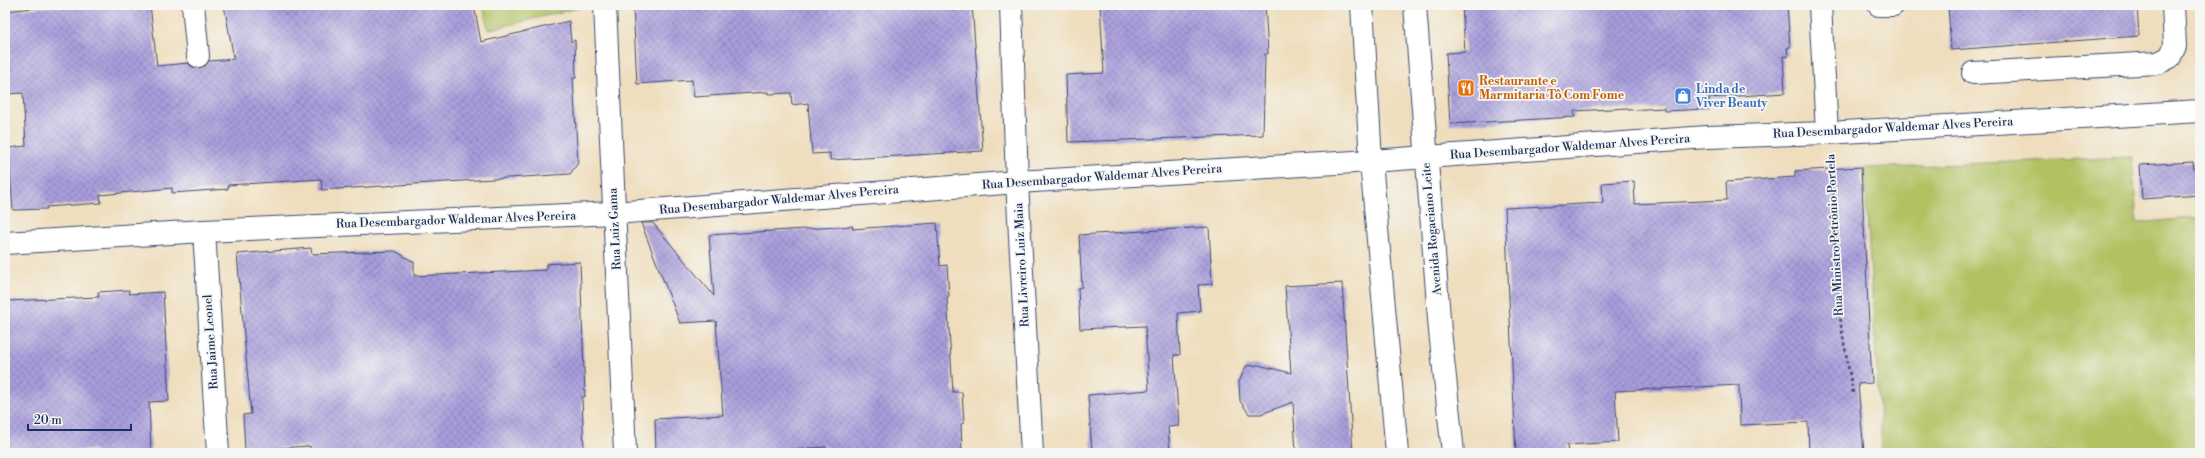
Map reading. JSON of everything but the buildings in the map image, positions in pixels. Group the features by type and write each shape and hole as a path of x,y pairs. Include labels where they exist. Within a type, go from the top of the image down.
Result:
{"street":[{"path":"193,5 198,56"},
{"name":"Rua Luiz Gama","path":"604,5 625,453"},
{"name":"Rua Livreiro Luiz Maia","path":"1010,5 1017,182 1032,453"},
{"path":"1362,5 1371,161 1397,453"},
{"name":"Avenida Rogaciano Leite","path":"1415,5 1439,324 1453,453"},
{"path":"1820,5 1828,133"},
{"path":"1879,5 1893,5"},
{"path":"1973,73 2158,63 2170,57 2175,46 2173,5"},
{"name":"Rua Desembargador Waldemar Alves Pereira","path":"5,243 204,231 614,213 1017,182 1371,161 1707,138 1828,133 2200,111"},
{"name":"Rua Jaime Leonel","path":"204,231 218,453"}],"path":[{"name":"Rua Ministro Petrônio Portela","path":"1828,133 1833,162 1835,245 1840,326 1853,393"}],"green space":[{"path":"483,5 590,5 488,30"},
{"path":"2132,157 2137,223 2200,217 2200,453 1882,453 1864,168"}],"place":[{"name":"Restaurante e Marmitaria Tô Com Fome","path":"1466,88"},
{"name":"Linda de Viver Beauty","path":"1683,96"}]}
